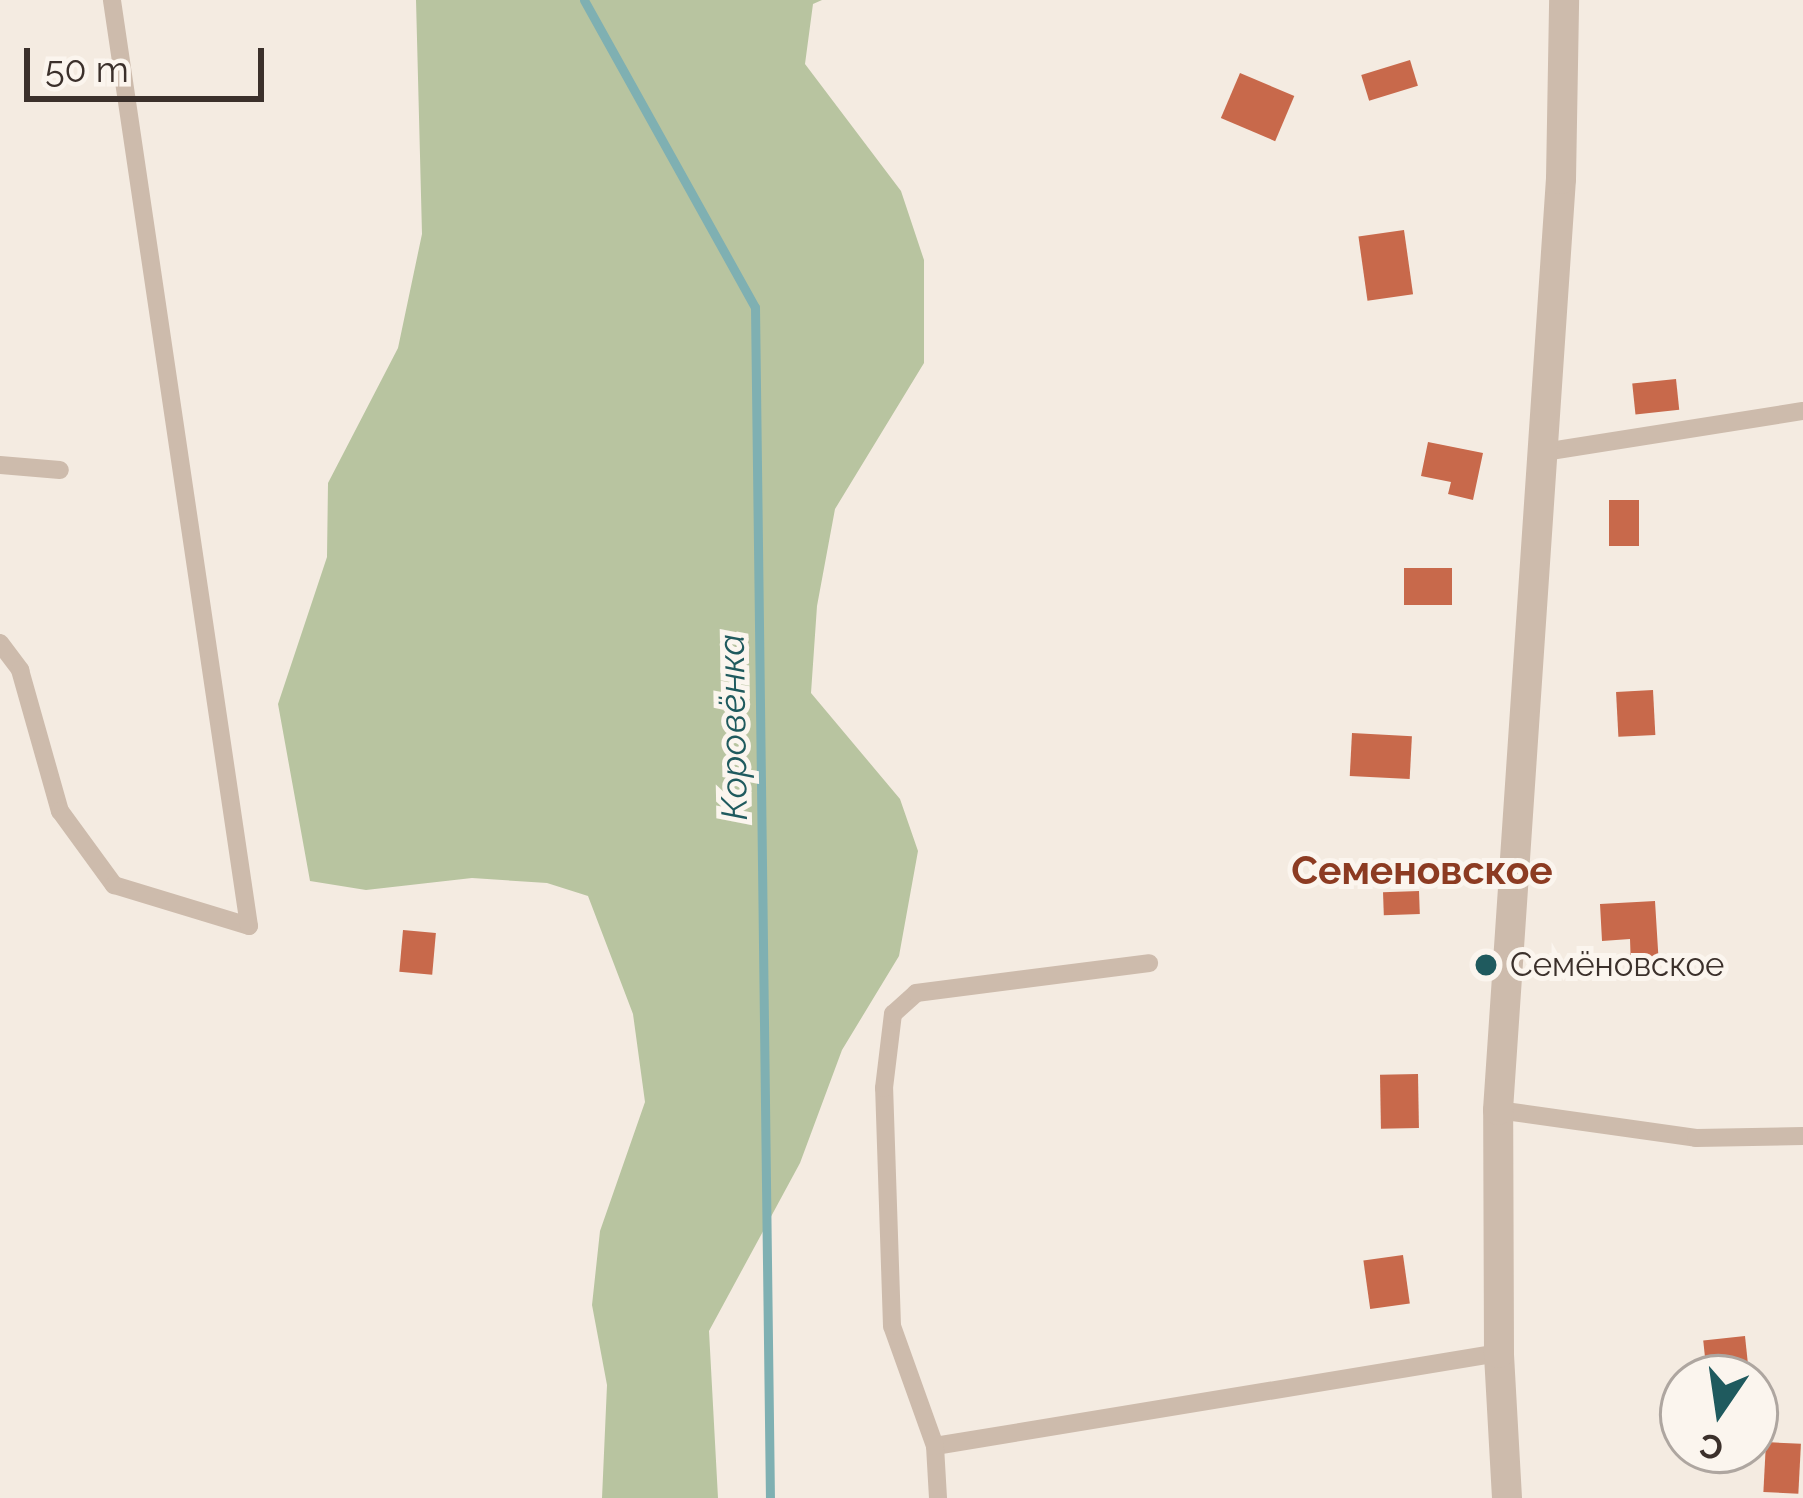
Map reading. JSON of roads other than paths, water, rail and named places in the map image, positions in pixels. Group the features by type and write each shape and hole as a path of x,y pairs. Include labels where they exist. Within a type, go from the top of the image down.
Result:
{"street":[{"path":"1507,1498 1499,1353 1498,1110 1561,179 1564,0"}],"lane":[{"path":"0,643 20,670 60,811 114,885 249,926 112,0"},
{"path":"1544,452 1803,411"},
{"path":"0,464 59,470"},
{"path":"938,1498 935,1447 892,1326 884,1088 893,1014 916,993 1149,963"},
{"path":"1498,1110 1696,1138 1803,1136"},
{"path":"935,1447 1499,1353"}],"waterway":[{"name":"Коровёнка","path":"584,0 755,307 770,1498"}],"place":[{"name":"Семёновское","path":"1486,965"}],"district":[{"name":"Семеновское","path":"1422,870"}]}
